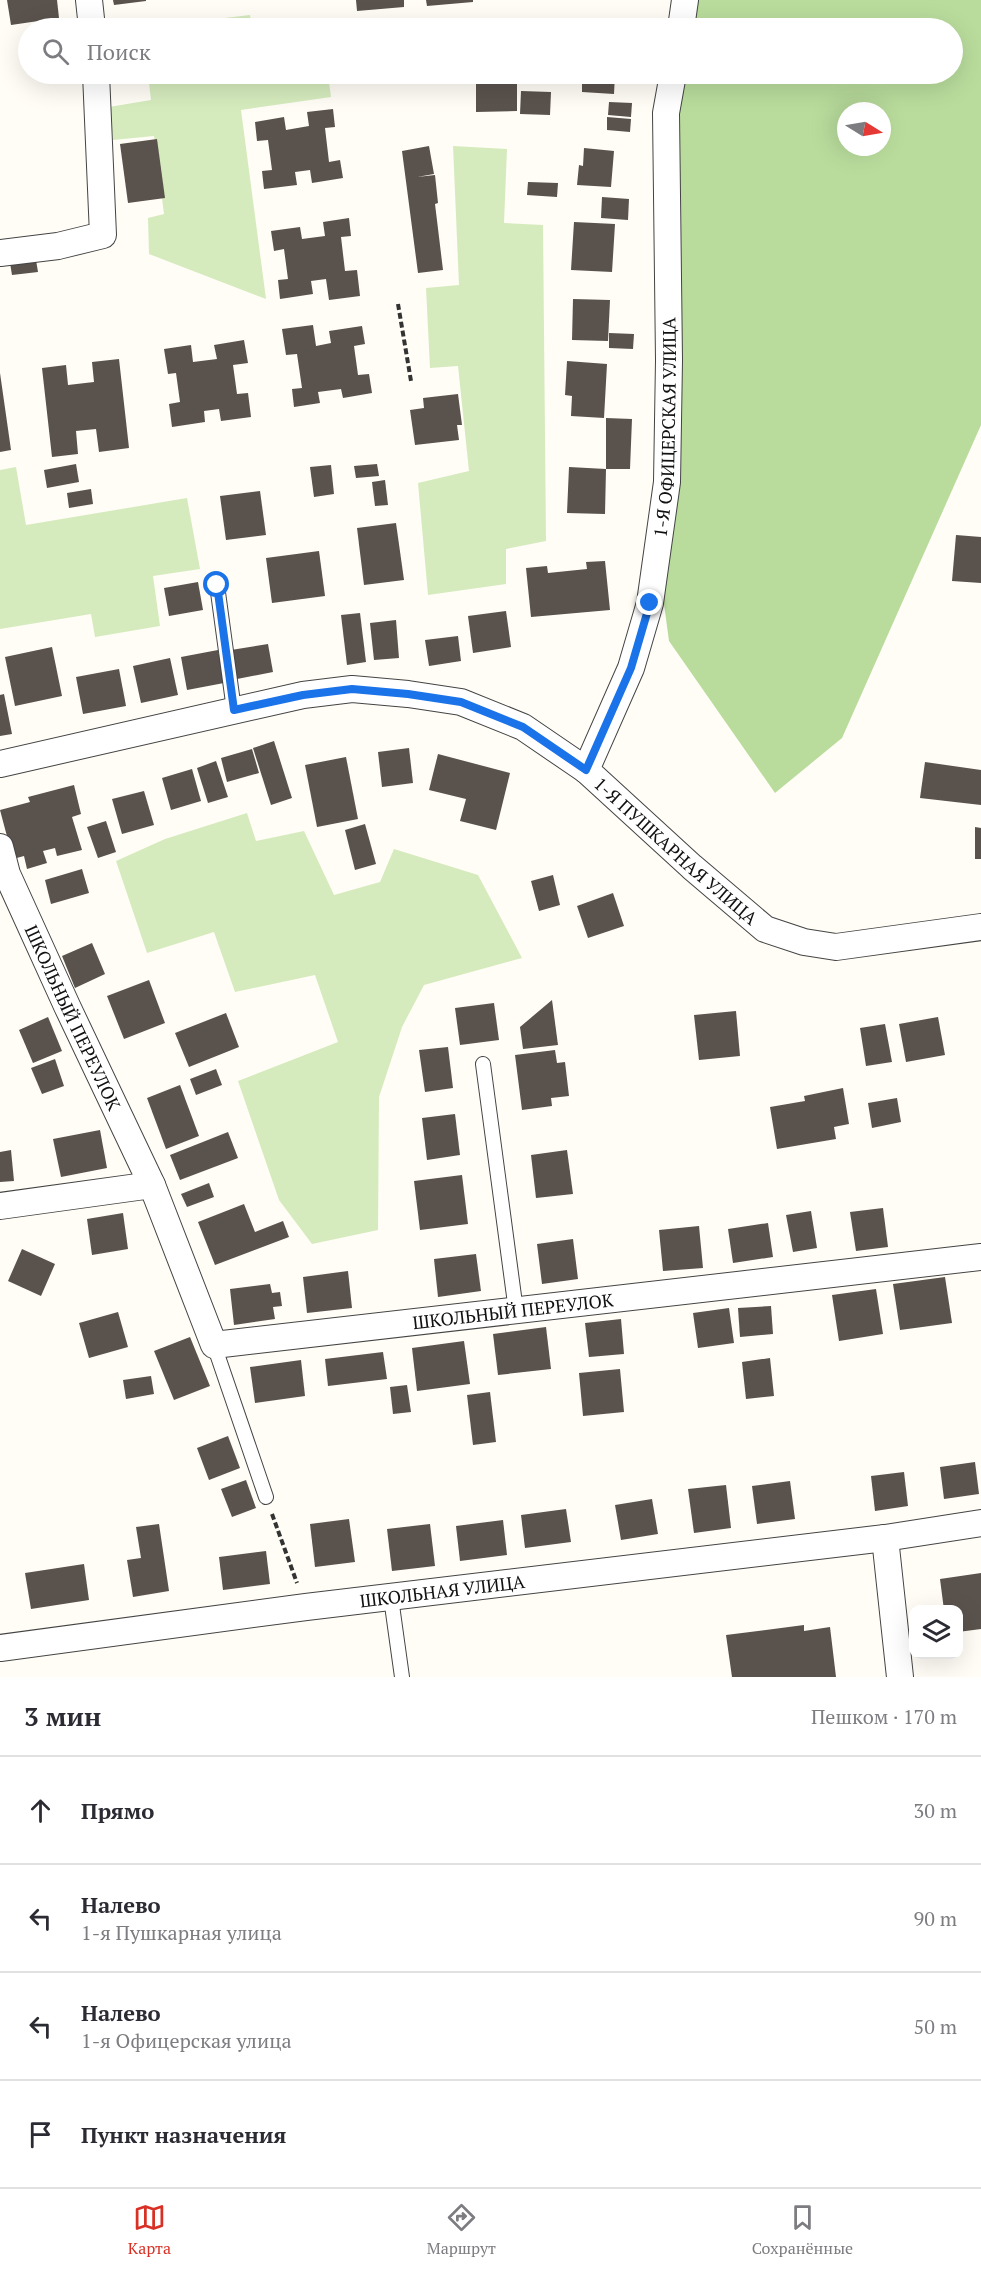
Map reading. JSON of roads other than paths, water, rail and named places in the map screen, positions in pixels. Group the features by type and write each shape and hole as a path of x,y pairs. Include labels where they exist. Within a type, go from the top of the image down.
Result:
{"street":[{"path":"89,0 91,18"},
{"path":"682,18 685,0"},
{"path":"0,253 58,246 103,234 96,84"},
{"name":"1-Я ОФИЦЕРСКАЯ УЛИЦА","path":"586,770 631,668 650,603 667,482 669,360 666,113 671,84"},
{"name":"1-Я ПУШКАРНАЯ УЛИЦА","path":"0,764 303,695 352,689 461,702 523,727 586,770 692,867 765,929 804,942 836,947 981,927"},
{"name":"ШКОЛЬНЫЙ ПЕРЕУЛОК","path":"0,847 7,874 152,1185 214,1345 981,1257"},
{"path":"0,1206 152,1185"},
{"name":"ШКОЛЬНАЯ УЛИЦА","path":"0,1648 306,1607 885,1538 981,1523"},
{"path":"885,1538 900,1677"}],"lane":[{"path":"217,585 234,710"},
{"path":"483,1064 516,1311"},
{"path":"214,1345 266,1497"},
{"path":"392,1598 402,1677"}]}
